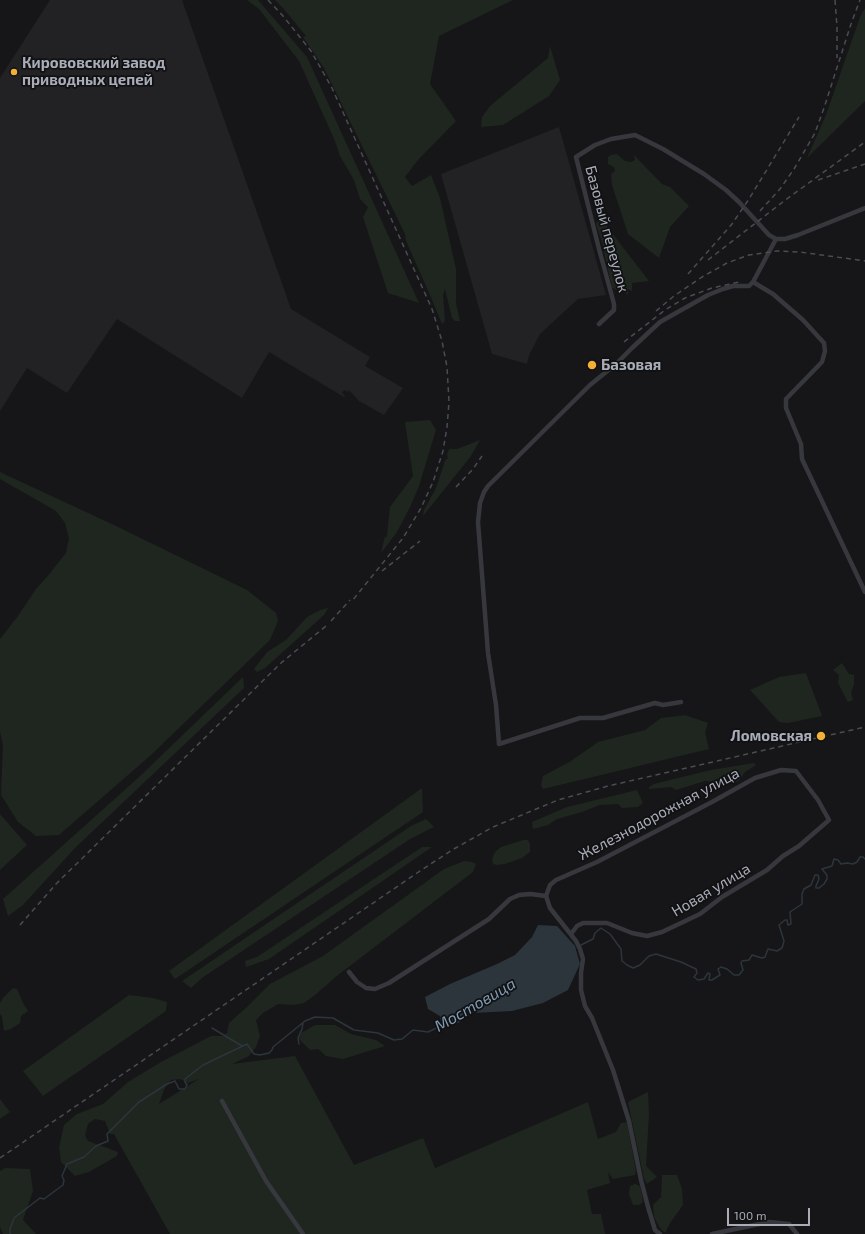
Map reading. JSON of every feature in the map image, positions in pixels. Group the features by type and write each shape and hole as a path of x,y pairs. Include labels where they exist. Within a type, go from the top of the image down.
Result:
{"street":[{"name":"Базовый переулок","path":"599,324 614,310 614,304 576,157 595,145 611,139 635,135 663,149 704,174 726,190 770,235 776,239"},
{"path":"681,702 663,705 656,703 603,718 580,718 500,744 488,653 478,522 480,503 484,492 590,385 616,364 660,322 708,295 733,286 749,286 753,282 776,239 785,239 798,235 865,208"},
{"path":"753,282 773,294 803,320 824,343 825,351 822,362 786,398 786,408 801,444 802,459 865,592"},
{"name":"Железнодорожная улица","path":"546,896 550,885 556,880 597,862 755,778 781,770 796,771 818,800 829,820"},
{"name":"Новая улица","path":"571,934 577,926 583,923 607,923 632,934 647,936 662,932 700,914 722,897 767,870 783,856 799,846 829,820"},
{"path":"350,972 357,982 366,988 376,989 389,983 489,918 510,899 519,895 530,894 546,896 550,908 571,934 580,949 583,959 581,990 585,1006 592,1018 615,1077 629,1121 641,1180 654,1230 660,1234"},
{"path":"222,1101 266,1181 303,1234"},
{"path":"712,1234 769,1222 789,1224 798,1234"}],"shaded area":[{"path":"50,0 182,0 291,309 370,357 365,366 403,388 384,415 359,401 349,390 348,392 345,390 342,392 345,396 344,397 269,352 242,398 117,319 67,393 27,368 0,411 0,78"},
{"path":"247,0 258,0 307,57 419,303 388,293 363,217 368,207 360,199 354,180 340,156 335,141 299,61 259,9"},
{"path":"275,0 513,0 439,36 430,84 456,121 418,160 405,177 412,186 431,175 440,198 456,269 456,303 460,321 455,321 452,318 445,289 443,295 445,321 442,324 406,241 405,234 324,68 303,37 306,36"},
{"path":"865,8 865,101 807,158 826,115 860,17"},
{"path":"550,46 560,80 549,96 503,125 481,127 482,117 490,106 548,58"},
{"path":"559,127 606,295 578,299 540,334 529,355 527,364 492,354 441,174"},
{"path":"617,154 625,161 631,162 635,160 634,155 662,184 670,187 689,206 670,227 659,258 628,234 612,185 611,174 615,171 614,167 608,164 608,157"},
{"path":"602,220 649,281 632,283 632,291 628,289 628,295 624,291 612,288 602,242 596,224"},
{"path":"430,420 436,430 419,486 397,532 381,553 385,536 386,538 387,535 390,507 413,476 405,422"},
{"path":"480,440 471,456 423,516 424,510 436,488 445,461 448,459 447,454 449,449 457,449"},
{"path":"0,472 116,526 247,590 276,613 278,621 270,640 151,755 59,835 36,836 18,822 1,795 3,745 0,732 0,639 36,589 66,553 69,538 65,523 56,511 0,479"},
{"path":"328,608 324,615 265,668 257,672 254,669 267,652 286,640 307,617 320,610"},
{"path":"842,663 849,674 854,675 854,684 851,693 853,700 848,702 838,683 839,675 833,670"},
{"path":"806,673 822,716 788,723 779,722 750,690 779,677"},
{"path":"243,677 244,688 75,848 23,905 8,916 3,899 138,778"},
{"path":"685,715 708,723 705,732 709,749 543,789 541,785 543,776 571,761 598,742 645,730 661,718"},
{"path":"754,763 756,765 745,772 739,781 728,783 705,781 676,790 671,787 649,789 649,787 654,784 670,780 711,770"},
{"path":"422,788 423,812 175,979 169,971"},
{"path":"637,790 643,803 638,807 622,808 618,804 600,805 557,819 548,825 533,829 532,822 567,807"},
{"path":"0,814 27,845 0,870"},
{"path":"426,819 434,827 410,839 202,978 191,988 182,981 411,826"},
{"path":"523,840 528,840 530,844 530,852 522,858 505,864 493,864 492,859 495,852 501,847"},
{"path":"422,847 432,847 269,959 246,967 245,961 257,957"},
{"path":"464,861 476,864 473,872 338,975 304,1003 293,1005 278,1004 263,1013 256,1020 260,1036 256,1047 249,1056 232,1064 295,1056 354,1165 423,1138 435,1168 588,1102 598,1139 616,1132 621,1123 627,1122 636,1171 635,1175 613,1179 608,1172 610,1183 587,1190 592,1214 601,1214 605,1234 170,1234 114,1134 110,1134 105,1121 95,1119 88,1124 85,1135 88,1141 118,1152 117,1156 89,1172 75,1176 61,1162 59,1147 64,1125 77,1114 103,1104 128,1082 161,1062 211,1036 223,1036 227,1033 229,1023 270,984 323,956 444,869","holes":["180,1079 188,1083 199,1079 159,1104 164,1090 171,1080"]},
{"path":"13,988 17,989 28,1011 21,1016 20,1023 11,1029 4,1031 2,1017 0,1014 0,1003"},
{"path":"129,995 153,998 167,1002 166,1011 43,1096 23,1071"},
{"path":"315,1025 335,1025 351,1034 376,1040 385,1046 343,1059 326,1056 318,1049 310,1050 299,1039 301,1033"},
{"path":"648,1092 649,1114 646,1166 657,1177 647,1184 644,1179 628,1102"},
{"path":"0,1099 10,1112 0,1119"},
{"path":"5,1168 30,1169 33,1191 23,1220 36,1234 3,1234 0,1227 0,1171"},
{"path":"662,1175 677,1175 682,1189 683,1205 670,1223 665,1233 660,1228 654,1217 653,1205 661,1197"},
{"path":"635,1184 640,1186 642,1195 643,1202 639,1205 633,1205 629,1194 630,1186"}],"water":[{"path":"538,925 557,926 575,946 580,964 568,990 543,1003 512,1011 473,1013 458,1023 441,1026 440,1016 428,1009 425,997 450,984 515,955 532,937"}],"waterway":[{"name":"Мостовица","path":"581,945 593,939 595,933 601,928 610,934 621,949 622,961 633,968 640,965 649,956 656,954 681,962 696,969 697,973 694,977 698,980 704,979 708,973 710,974 709,980 712,980 720,975 718,969 721,967 727,969 734,975 739,975 743,970 741,963 742,961 749,960 752,955 762,958 765,957 768,949 777,951 782,948 784,941 779,925 785,920 787,920 788,925 791,924 790,912 802,904 802,894 804,889 811,885 815,875 818,875 819,879 816,888 819,888 827,879 827,875 822,869 832,866 834,859 838,860 841,864 853,864 857,862 860,857 865,859"},
{"name":"Мостовица","path":"10,1234 10,1229 14,1218 40,1198 44,1199 63,1185 64,1180 62,1176 67,1164 84,1157 96,1146 108,1141 107,1134 139,1102 167,1084 175,1081 179,1089 185,1089 187,1085 185,1079 203,1065 247,1044 254,1054 260,1055 269,1053 273,1047 305,1021 315,1017 333,1018 354,1030 378,1033 394,1040 402,1039 413,1030 428,1032 441,1026"},
{"path":"299,1044 298,1038 303,1023"},
{"path":"212,1028 242,1046"}],"railway":[{"path":"268,0 311,51 332,88 432,309 442,341 447,367 449,402 447,427 443,451 433,482 421,508 403,538 352,601"},
{"path":"835,0 837,58"},
{"path":"760,211 780,189 794,169 815,133 860,0"},
{"path":"688,274 732,224 799,117"},
{"path":"708,260 784,201 865,142"},
{"path":"818,180 865,164"},
{"path":"656,311 674,296 702,277 727,263 749,255 777,251 800,252 865,261"},
{"path":"624,342 665,310 685,298 712,288 739,282"},
{"path":"456,487 473,469 482,456"},
{"path":"382,571 420,541"},
{"path":"331,621 350,600"},
{"path":"20,925 56,884 281,663 326,626"},
{"path":"0,1158 417,873 452,850 493,827 558,800 608,786 865,727"}],"place":[{"name":"Кирововский завод приводных цепей","path":"14,72"},
{"name":"Базовая","path":"592,365"},
{"name":"Ломовская","path":"821,736"}]}
